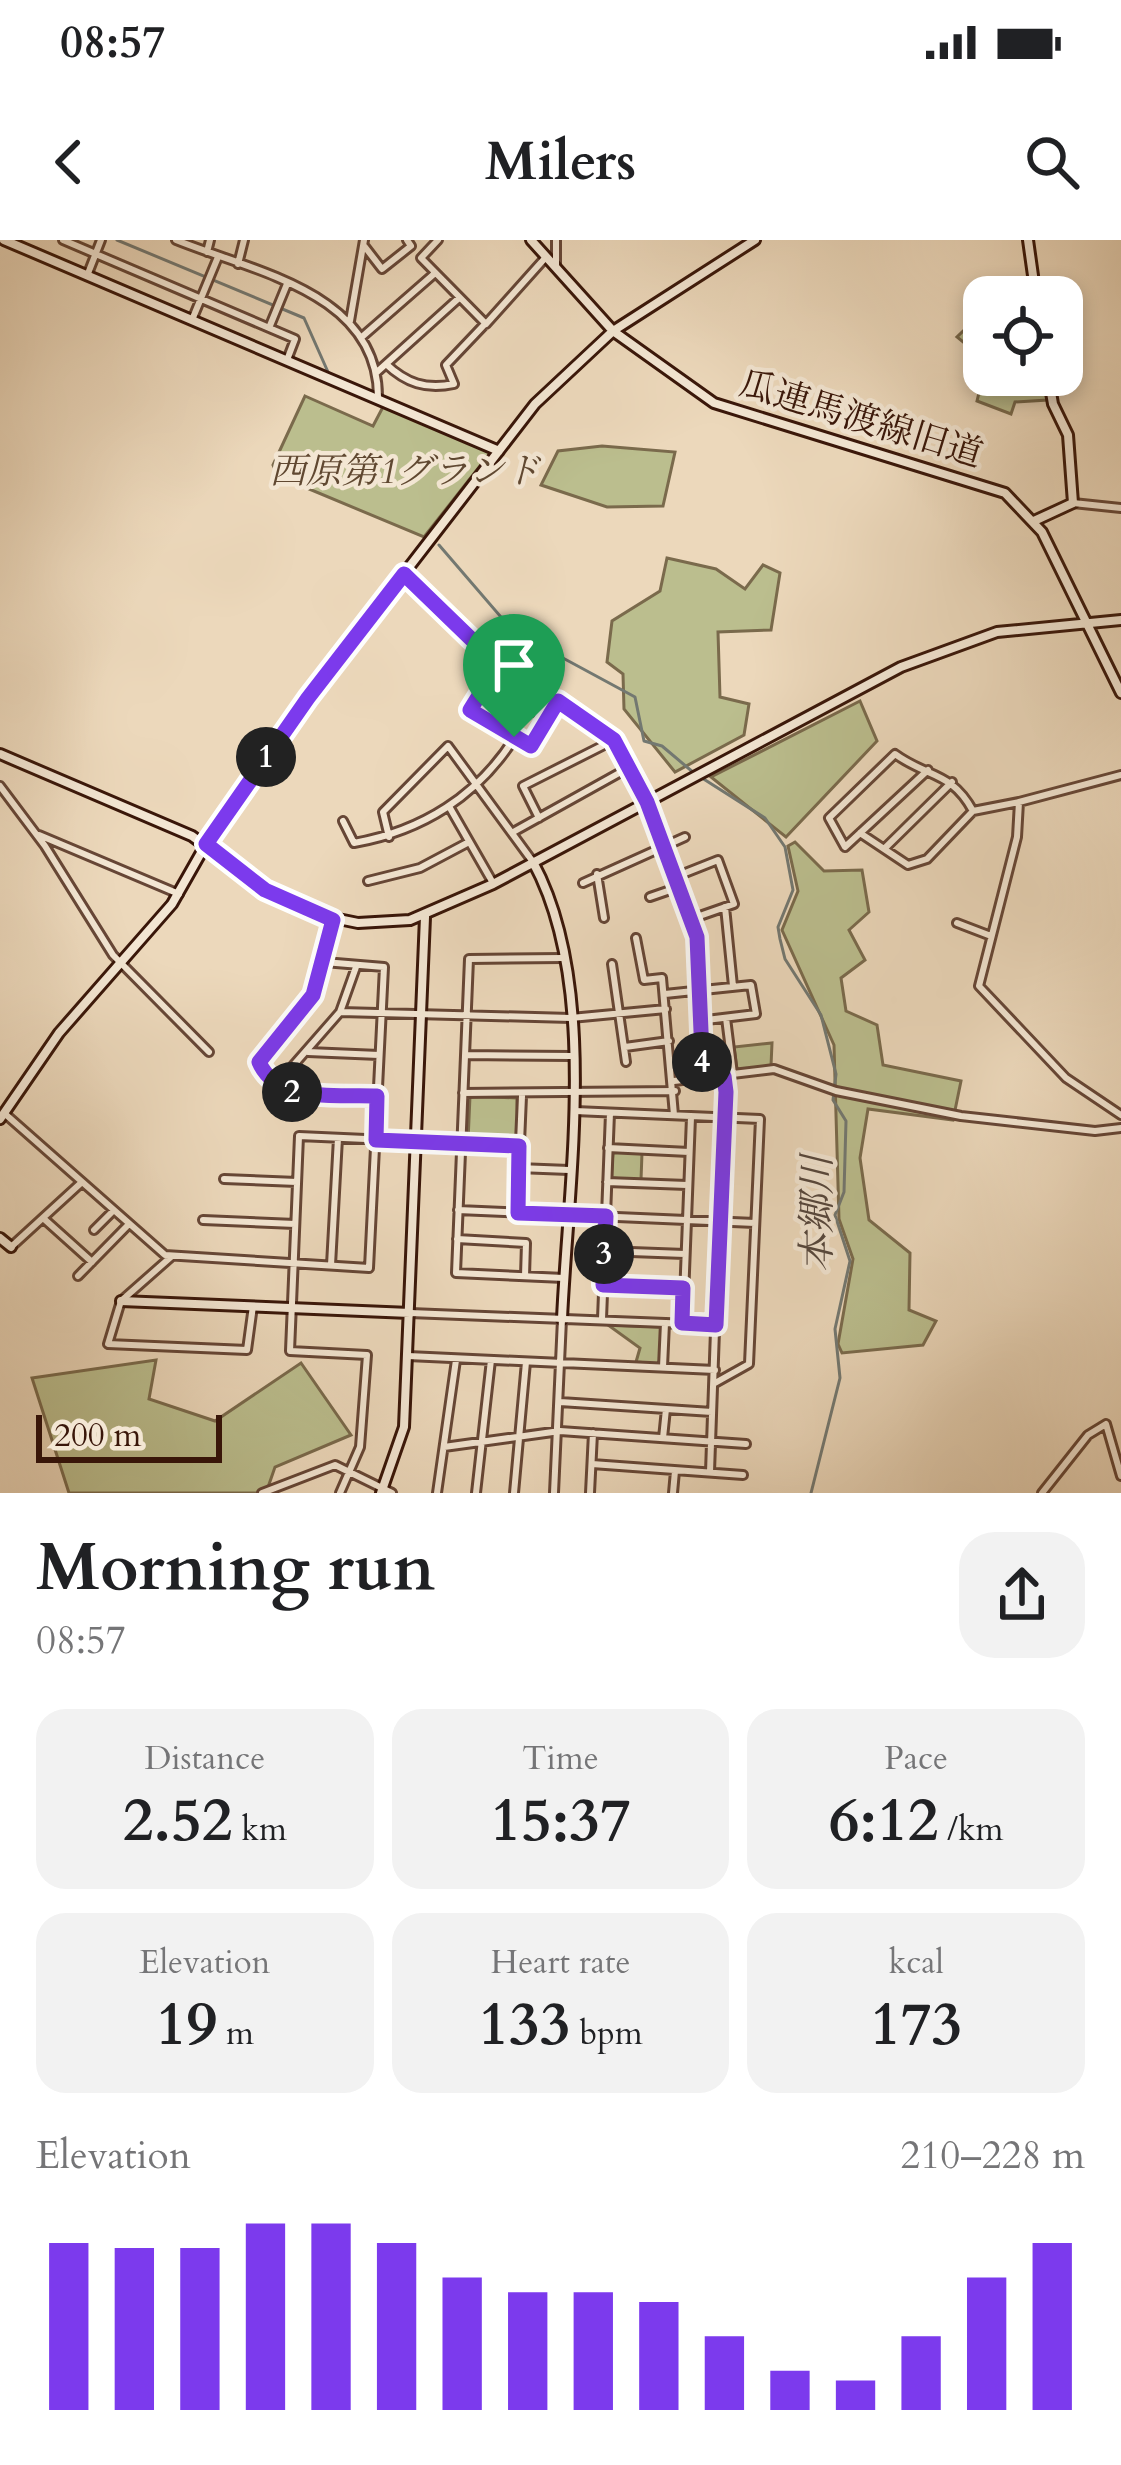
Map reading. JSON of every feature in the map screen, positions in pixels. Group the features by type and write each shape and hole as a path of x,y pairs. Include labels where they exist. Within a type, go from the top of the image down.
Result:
{"street":[{"path":"4,240 499,451"},
{"path":"63,240 296,339 287,361"},
{"path":"87,276 101,240"},
{"path":"176,240 336,306 363,336 377,372 378,398"},
{"path":"207,252 210,240"},
{"path":"238,264 244,240"},
{"path":"422,258 438,240"},
{"name":"瓜連馬渡線旧道","path":"531,240 614,331 714,403 781,428 988,484 1034,521 1121,692"},
{"path":"556,240 556,266"},
{"path":"324,962 384,967 369,1268 172,1256 2,1116 118,962 179,894 206,844 308,698 552,386 614,331 754,240"},
{"path":"1028,240 1033,276"},
{"path":"364,244 382,269 409,243 486,324"},
{"path":"350,321 364,244"},
{"path":"386,364 404,381 436,388 454,384 446,365 547,256"},
{"path":"192,320 218,257"},
{"path":"363,336 434,274"},
{"path":"269,328 286,284"},
{"path":"377,372 459,298"},
{"path":"1052,396 1068,434 1073,503"},
{"path":"1034,521 1073,503 1121,508"},
{"path":"404,574 498,665 614,740 647,802 691,920 703,1078"},
{"path":"0,754 206,844 265,890 333,920 391,922 424,917 493,884 901,668 964,642 1086,620 1121,620"},
{"path":"498,665 470,710 514,737 531,746 558,701"},
{"path":"487,683 547,719"},
{"path":"343,821 354,843 388,837 450,808 495,769 514,737"},
{"path":"539,818 524,786 614,740"},
{"path":"388,837 383,812 448,746 515,831 554,901 572,1056 554,1493"},
{"path":"928,770 845,847 834,836 829,818 895,754 928,770 952,782 973,811"},
{"path":"515,831 630,767"},
{"path":"860,833 908,865 927,859 973,811 1121,775"},
{"path":"884,849 952,782"},
{"path":"0,786 38,835 118,962 208,1052"},
{"path":"1019,802 1016,837 980,986 1066,1078 1121,1115"},
{"path":"450,808 493,884"},
{"path":"38,835 179,894"},
{"path":"583,883 685,837"},
{"path":"368,881 420,868 469,842"},
{"path":"675,877 718,860 734,904 691,920"},
{"path":"598,874 604,918"},
{"path":"650,897 679,886"},
{"path":"725,907 733,986"},
{"path":"262,1493 334,1465 352,1470 385,1491 404,1426 424,1017 424,917"},
{"path":"333,920 313,995 259,1062 285,1091 377,1096"},
{"path":"957,923 991,936"},
{"path":"636,938 644,980 662,978 674,1115"},
{"path":"563,958 469,958 456,1273 564,1277"},
{"path":"612,964 626,1062"},
{"path":"277,1084 340,1012 356,967"},
{"path":"664,994 751,985 756,1014 698,1022"},
{"path":"340,1012 466,1019 571,1018 666,1009"},
{"path":"710,1472 728,1075 726,1018"},
{"path":"626,1047 669,1041"},
{"path":"308,1052 380,1055"},
{"path":"465,1055 572,1056"},
{"path":"674,1081 774,1069 834,1090 961,1116 1095,1131 1121,1128"},
{"path":"463,1093 675,1091"},
{"path":"625,1093 625,1114"},
{"path":"518,1213 522,1096"},
{"path":"572,1111 760,1119 749,1364 715,1383"},
{"path":"602,1320 610,1113"},
{"path":"682,1323 691,1116"},
{"path":"340,1493 352,1470 364,1418 367,1355 290,1351 299,1136 519,1146"},
{"path":"332,1265 338,1138"},
{"path":"608,1148 689,1152"},
{"path":"518,1168 569,1170"},
{"path":"224,1179 297,1182"},
{"path":"0,1238 11,1247 82,1182"},
{"path":"607,1182 688,1186"},
{"path":"94,1230 113,1210"},
{"path":"458,1210 755,1223"},
{"path":"43,1218 92,1262"},
{"path":"203,1220 296,1224"},
{"path":"78,1276 129,1224"},
{"path":"457,1239 526,1243 525,1276"},
{"path":"604,1251 686,1254"},
{"path":"172,1256 121,1301 108,1344 247,1351 253,1306"},
{"path":"603,1285 683,1288"},
{"path":"121,1301 716,1325"},
{"path":"663,1367 665,1322"},
{"path":"408,1356 715,1370"},
{"path":"436,1493 456,1359"},
{"path":"476,1493 491,1360"},
{"path":"514,1493 526,1362"},
{"path":"560,1402 713,1412"},
{"path":"663,1438 666,1409"},
{"path":"1042,1493 1088,1435 1106,1424 1121,1476"},
{"path":"444,1447 560,1431 746,1444"},
{"path":"590,1493 593,1433"},
{"path":"592,1464 742,1475"},
{"path":"673,1493 675,1471"}],"green space":[{"name":"西原第1グランド","path":"305,396 373,426 384,405 491,452 424,537 278,476 273,465"},
{"path":"978,396 1046,396 1047,400 1015,402 1011,414 977,401"},
{"path":"602,446 675,452 663,506 607,507 541,485 558,451"},
{"path":"667,558 716,569 745,589 763,565 780,573 771,630 718,632 720,697 749,704 744,735 675,772 624,709 623,674 607,662 612,621 660,591"},
{"path":"860,701 877,741 786,837 711,777"},
{"path":"795,842 824,871 862,870 869,912 849,930 865,960 841,978 846,1011 877,1025 883,1065 961,1081 953,1120 868,1109 860,1158 869,1220 910,1253 909,1310 936,1321 923,1345 842,1353 838,1344 853,1259 839,1219 834,1045 782,930 798,891 788,846"},
{"path":"772,1043 771,1066 737,1070 734,1047"},
{"path":"470,1096 517,1098 518,1141 468,1141"},
{"path":"613,1152 642,1153 641,1180 611,1178"},
{"path":"608,1325 662,1327 662,1364 636,1362 640,1348"},
{"path":"156,1360 149,1399 215,1421 301,1363 351,1435 275,1467 266,1493 69,1493 32,1378"}],"waterway":[{"name":"本郷川","path":"117,240 304,318 328,372"},
{"name":"本郷川","path":"439,545 513,631 635,697 644,741 662,746 694,773"},
{"name":"本郷川","path":"702,778 765,818 785,847 793,890 778,927 780,939 785,959 821,1015 836,1074 833,1100 846,1121 844,1192 835,1215 850,1261 835,1329 840,1378 811,1493"}],"route":[{"path":"404,574 498,665 470,710 514,737 531,746 558,701 614,740 647,802 697,937 702,990 695,991 703,1078 724,1076 726,1092 716,1325 682,1323 683,1288 603,1285 606,1216 518,1213 519,1146 376,1140 377,1096 285,1091 259,1062 313,995 333,920 265,890 206,844 308,698 404,574"}]}
